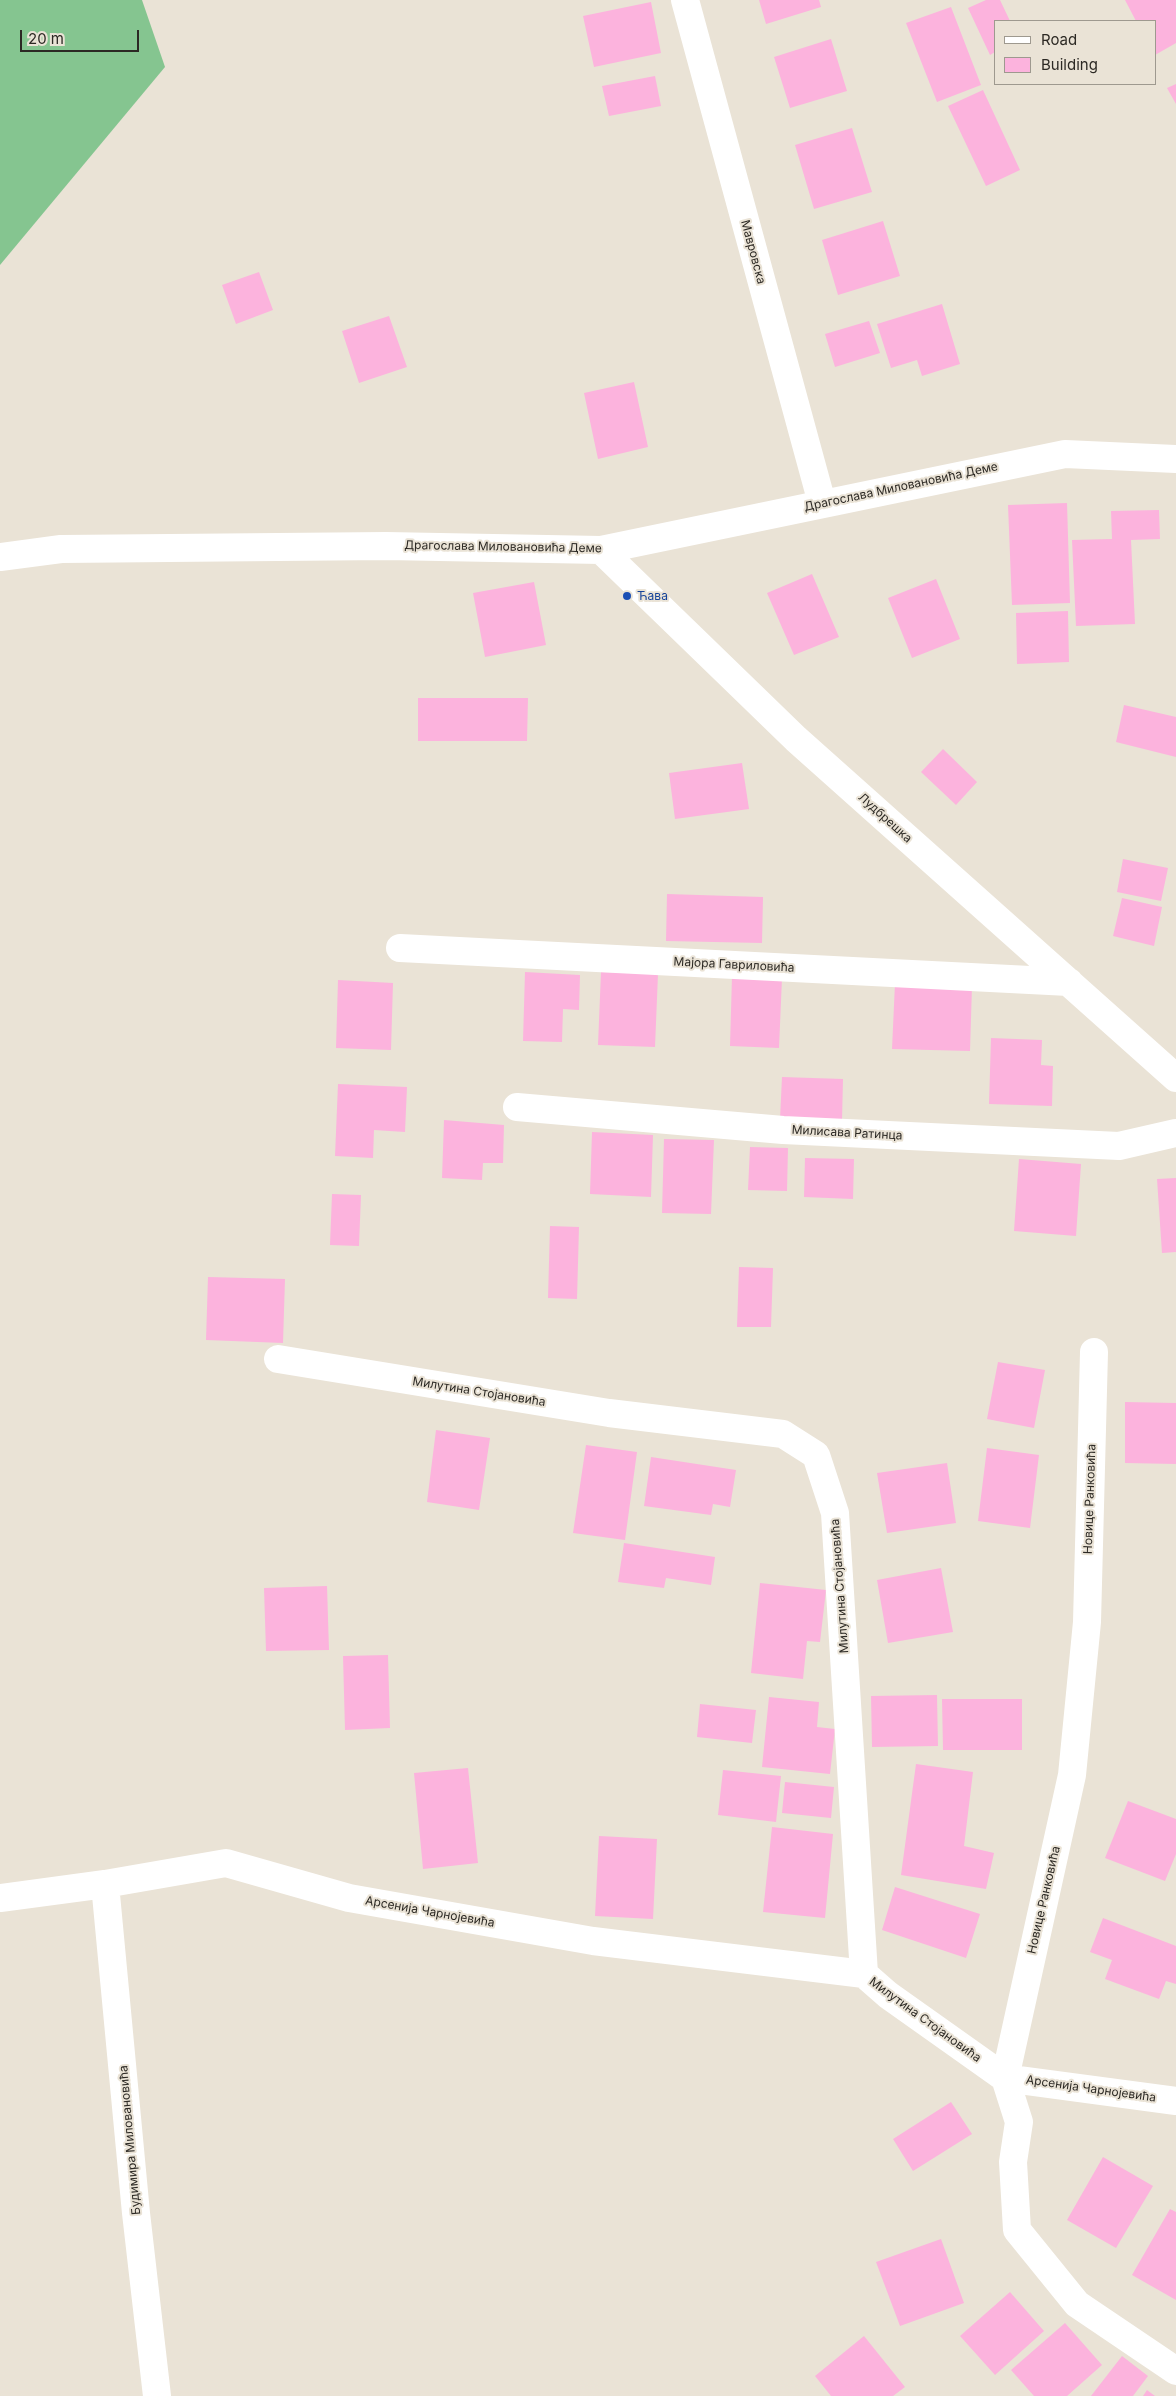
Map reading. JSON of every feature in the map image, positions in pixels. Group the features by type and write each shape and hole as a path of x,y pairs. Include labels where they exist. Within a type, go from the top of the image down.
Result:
{"street":[{"name":"Мавровска","path":"685,0 822,503"},
{"name":"Драгослава Миловановића Деме","path":"0,557 61,550 357,546 601,550 1065,454 1176,459"},
{"name":"Лудбрешка","path":"601,550 796,739 1176,1078"},
{"name":"Мајора Гавриловића","path":"400,948 1069,982"},
{"name":"Милисава Ратинца","path":"517,1107 783,1130 1119,1146 1176,1133"},
{"name":"Новице Ранковића","path":"1005,2078 1072,1775 1087,1622 1094,1352"},
{"name":"Милутина Стојановића","path":"278,1358 609,1413 783,1434 816,1455 835,1512 864,1974 888,1995 1005,2078"},
{"name":"Арсенија Чарнојевића","path":"0,1898 106,1884 226,1863 349,1898 593,1942 864,1974"},
{"name":"Будимира Миловановића","path":"106,1884 136,2213 157,2396"},
{"name":"Арсенија Чарнојевића","path":"1005,2078 1176,2101"},
{"path":"1005,2078 1020,2122 1013,2162 1017,2230 1077,2304 1176,2371"}],"green space":[{"path":"0,0 142,0 165,67 0,265"}],"building":[{"path":"759,0 819,0 821,7 766,24"},
{"path":"986,0 1000,0 1010,20 994,20 994,53 990,55 968,8"},
{"path":"1125,0 1176,0 1176,43 1156,54 1156,20 1135,20"},
{"path":"651,2 661,53 594,67 583,16"},
{"path":"951,7 981,85 937,102 906,23"},
{"path":"831,39 847,91 790,108 774,57"},
{"path":"655,76 661,106 609,116 602,86"},
{"path":"1176,84 1176,104 1167,88"},
{"path":"983,90 1020,170 986,186 948,106"},
{"path":"852,128 872,192 814,209 795,145"},
{"path":"883,221 900,276 838,295 822,240"},
{"path":"259,272 273,310 236,324 222,285"},
{"path":"942,304 960,364 922,376 917,360 891,368 877,324"},
{"path":"389,316 407,367 359,383 342,331"},
{"path":"869,321 880,353 835,367 825,334"},
{"path":"634,382 648,447 598,459 584,393"},
{"path":"1067,503 1070,603 1012,605 1008,505"},
{"path":"1159,510 1160,539 1131,540 1135,624 1076,626 1072,540 1112,539 1111,511"},
{"path":"812,574 839,637 794,655 767,593"},
{"path":"936,579 960,639 912,658 888,598"},
{"path":"534,582 546,645 485,657 473,593"},
{"path":"1068,611 1069,662 1017,664 1016,613"},
{"path":"418,698 528,698 527,741 418,741"},
{"path":"1124,705 1176,717 1176,757 1116,742"},
{"path":"943,749 977,782 956,805 921,772"},
{"path":"742,763 749,809 675,819 669,773"},
{"path":"1123,859 1168,868 1161,901 1117,892"},
{"path":"667,894 763,897 762,943 666,941"},
{"path":"1122,898 1162,907 1154,946 1113,936"},
{"path":"525,972 580,975 579,1010 563,1009 562,1042 523,1041"},
{"path":"601,972 658,974 655,1047 598,1045"},
{"path":"732,976 782,978 779,1048 730,1046"},
{"path":"338,980 393,983 391,1050 336,1048"},
{"path":"895,983 972,986 970,1051 892,1049"},
{"path":"991,1038 1042,1040 1041,1065 1053,1066 1052,1106 989,1104"},
{"path":"782,1077 843,1079 842,1121 780,1119"},
{"path":"338,1084 407,1087 405,1132 374,1130 373,1158 335,1156"},
{"path":"444,1120 504,1125 503,1163 483,1163 482,1180 442,1178"},
{"path":"592,1132 653,1135 651,1197 590,1194"},
{"path":"664,1139 714,1140 711,1214 662,1213"},
{"path":"750,1147 788,1148 787,1191 748,1190"},
{"path":"805,1158 854,1159 853,1199 804,1197"},
{"path":"1019,1159 1081,1164 1076,1236 1014,1231"},
{"path":"1176,1178 1176,1252 1162,1253 1157,1179"},
{"path":"332,1194 361,1195 359,1246 330,1245"},
{"path":"550,1226 579,1227 577,1299 548,1298"},
{"path":"739,1267 773,1268 771,1327 737,1327"},
{"path":"208,1277 285,1279 283,1343 206,1340"},
{"path":"998,1362 1045,1370 1034,1428 987,1419"},
{"path":"1125,1402 1176,1403 1176,1464 1125,1463"},
{"path":"436,1430 490,1438 479,1510 427,1502"},
{"path":"586,1445 637,1452 625,1540 573,1533"},
{"path":"987,1448 1039,1455 1030,1528 978,1521"},
{"path":"651,1457 736,1470 730,1507 713,1504 711,1515 644,1506"},
{"path":"947,1463 956,1523 887,1533 877,1473"},
{"path":"624,1543 715,1557 711,1585 666,1578 664,1588 618,1582"},
{"path":"941,1568 953,1632 888,1643 877,1580"},
{"path":"760,1583 826,1590 820,1642 807,1641 803,1679 751,1673"},
{"path":"327,1586 329,1650 266,1651 264,1588"},
{"path":"388,1655 390,1728 345,1730 343,1656"},
{"path":"937,1695 938,1746 872,1747 871,1696"},
{"path":"769,1697 819,1702 817,1727 835,1729 830,1774 762,1767"},
{"path":"942,1699 1022,1699 1022,1750 943,1750"},
{"path":"700,1704 756,1710 752,1743 697,1737"},
{"path":"916,1764 973,1772 964,1846 994,1853 986,1889 901,1875"},
{"path":"468,1768 478,1863 423,1869 414,1773"},
{"path":"723,1770 781,1776 776,1822 718,1815"},
{"path":"785,1782 834,1787 831,1818 782,1813"},
{"path":"1128,1801 1176,1819 1176,1854 1165,1881 1105,1858"},
{"path":"772,1827 833,1834 825,1918 763,1912"},
{"path":"599,1836 657,1839 653,1919 595,1916"},
{"path":"895,1887 980,1914 966,1958 882,1930"},
{"path":"1103,1918 1176,1946 1176,1984 1166,1981 1159,1999 1105,1979 1112,1960 1090,1952"},
{"path":"951,2102 972,2134 913,2171 893,2139"},
{"path":"1103,2157 1153,2186 1116,2248 1067,2220"},
{"path":"1170,2209 1176,2212 1176,2300 1132,2275"},
{"path":"941,2239 964,2303 900,2326 876,2262"},
{"path":"1010,2292 1044,2331 995,2375 960,2336"},
{"path":"1065,2323 1102,2365 1067,2396 1034,2396 1011,2370"},
{"path":"864,2336 905,2387 893,2396 831,2396 815,2376"},
{"path":"1122,2356 1148,2376 1133,2396 1091,2396"},
{"path":"1147,2390 1155,2396 1143,2396"}],"place":[{"name":"Ћава","path":"627,596"}]}
